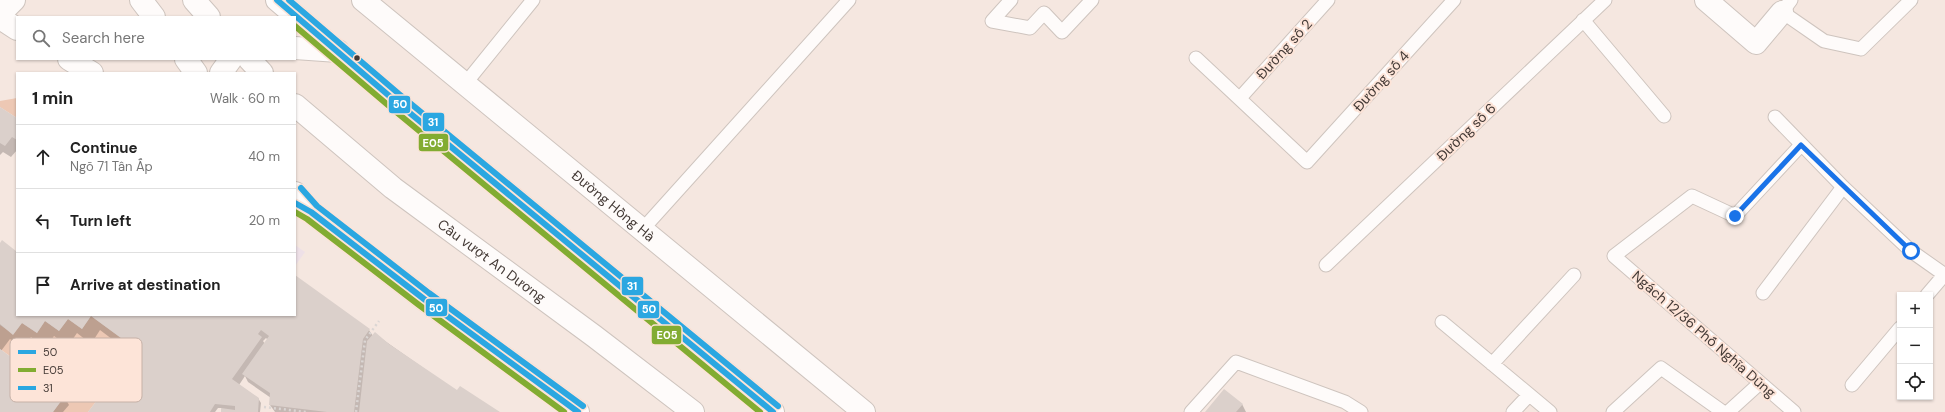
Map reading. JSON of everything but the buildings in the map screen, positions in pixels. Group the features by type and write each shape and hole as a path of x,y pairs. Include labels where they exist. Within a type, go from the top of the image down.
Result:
{"main road":[{"path":"0,14 14,0"},
{"path":"141,0 153,16"},
{"path":"194,0 208,16"},
{"path":"277,0 773,412"},
{"name":"Đường Hồng Hà","path":"363,0 864,412"},
{"path":"1706,0 1756,43 1787,6"},
{"path":"0,18 16,28"},
{"path":"296,48 338,51"},
{"path":"71,60 90,72"},
{"path":"187,60 195,72"},
{"path":"222,72 230,60"},
{"path":"250,60 261,72"},
{"name":"Cầu vượt An Dương","path":"296,106 394,188 594,336 692,412"},
{"path":"296,195 303,208 424,300 578,412"}],"lane":[{"path":"465,84 533,0"},
{"path":"642,230 849,0"},
{"path":"1011,0 992,21 1030,28 1044,14 1062,32 1092,0"},
{"name":"Đường số 2","path":"1240,98 1328,0"},
{"name":"Đường số 4","path":"1240,98 1307,162 1454,0"},
{"name":"Đường số 6","path":"1326,265 1605,0"},
{"path":"1787,6 1824,41 1861,49 1911,0"},
{"path":"1583,20 1664,116"},
{"path":"1196,58 1240,98"},
{"path":"1775,117 1843,187 1911,251 1945,274 1930,292"},
{"name":"Ngách 12/36 Phố Nghĩa Dũng","path":"1794,412 1614,256 1692,196 1735,216 1801,145"},
{"path":"1763,293 1843,187"},
{"path":"1492,364 1574,275"},
{"path":"1442,322 1550,412"},
{"path":"1852,385 1897,332"},
{"path":"1191,412 1236,362 1345,402 1361,412"},
{"path":"1613,412 1661,368 1723,412"},
{"path":"1728,412 1760,383"},
{"path":"1513,412 1529,395"}],"path":[{"path":"356,412 365,340 379,321"},
{"path":"264,407 306,412"}],"shaded area":[{"path":"16,98 16,117 0,107 0,101"},
{"path":"296,246 305,252 296,265"},
{"path":"91,316 121,338 10,338 10,356 0,349 0,325 13,334 22,323 37,333 45,321 59,331 68,319 82,329"},
{"path":"60,402 96,402 88,412 53,412"}],"transit line":[{"name":"50","path":"277,0 296,16"},
{"name":"31","path":"289,0 399,94 778,406"},
{"name":"50","path":"296,16 394,100 773,412"},
{"name":"E05","path":"296,27 389,106 760,412"},
{"name":"31","path":"301,188 317,206 429,293 583,406"},
{"name":"50","path":"296,204 311,212 424,299 578,412"},
{"name":"E05","path":"296,213 307,219 419,305 564,412"}],"route":[{"path":"1735,216 1801,145 1911,251"}]}
